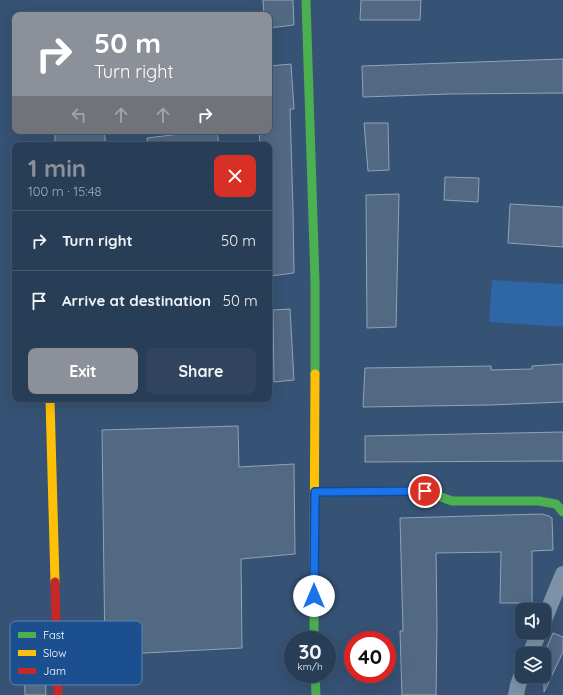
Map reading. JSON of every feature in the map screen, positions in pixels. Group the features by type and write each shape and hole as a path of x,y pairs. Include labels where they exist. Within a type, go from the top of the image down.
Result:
{"street":[{"path":"306,0 316,282 314,631"},
{"path":"50,402 56,621"},
{"path":"315,492 425,491 452,501 539,501 556,504 563,512"},
{"path":"551,603 563,574"},
{"path":"315,683 316,695"},
{"path":"516,695 519,683"},
{"path":"58,685 58,695"}],"shaded area":[{"path":"492,280 563,284 563,327 489,322"}],"building":[{"path":"263,0 293,0 294,25 272,28 272,12 264,12"},
{"path":"361,0 421,0 420,20 360,20"},
{"path":"563,59 563,93 450,94 363,97 362,66"},
{"path":"291,64 294,109 290,109 294,273 272,276 272,142 260,142 259,134 272,134 272,66"},
{"path":"364,123 388,123 389,170 368,171"},
{"path":"55,134 104,134 106,142 55,142"},
{"path":"180,134 217,134 219,142 148,142 147,138"},
{"path":"445,177 479,178 478,202 444,200"},
{"path":"399,194 396,327 367,328 366,195"},
{"path":"510,204 563,207 563,247 508,243"},
{"path":"290,309 294,380 274,382 273,310"},
{"path":"563,364 563,402 363,407 365,368 491,366 491,370 532,369 532,366"},
{"path":"238,426 239,467 294,464 295,554 241,559 242,648 142,653 142,621 105,621 102,430"},
{"path":"563,432 563,461 365,462 365,436"},
{"path":"542,514 552,518 553,550 532,551 532,603 500,603 501,552 436,553 436,695 402,695 400,631 403,631 400,518"},
{"path":"553,633 563,637 563,652 551,677 551,647 547,647"},
{"path":"544,683 548,683 544,692"},
{"path":"25,685 46,685 46,695 25,695"}],"traffic: fast":[{"path":"306,0 315,282 315,374"},
{"path":"315,492 425,491 452,501 539,501 556,504 563,512"},
{"path":"314,568 314,631"},
{"path":"315,683 316,695"}],"traffic: slow":[{"path":"314,568 315,374"},
{"path":"50,402 55,582"}],"traffic: jam":[{"path":"55,582 56,621"},
{"path":"58,685 58,695"}],"route":[{"path":"314,596 315,492 425,491"}]}
